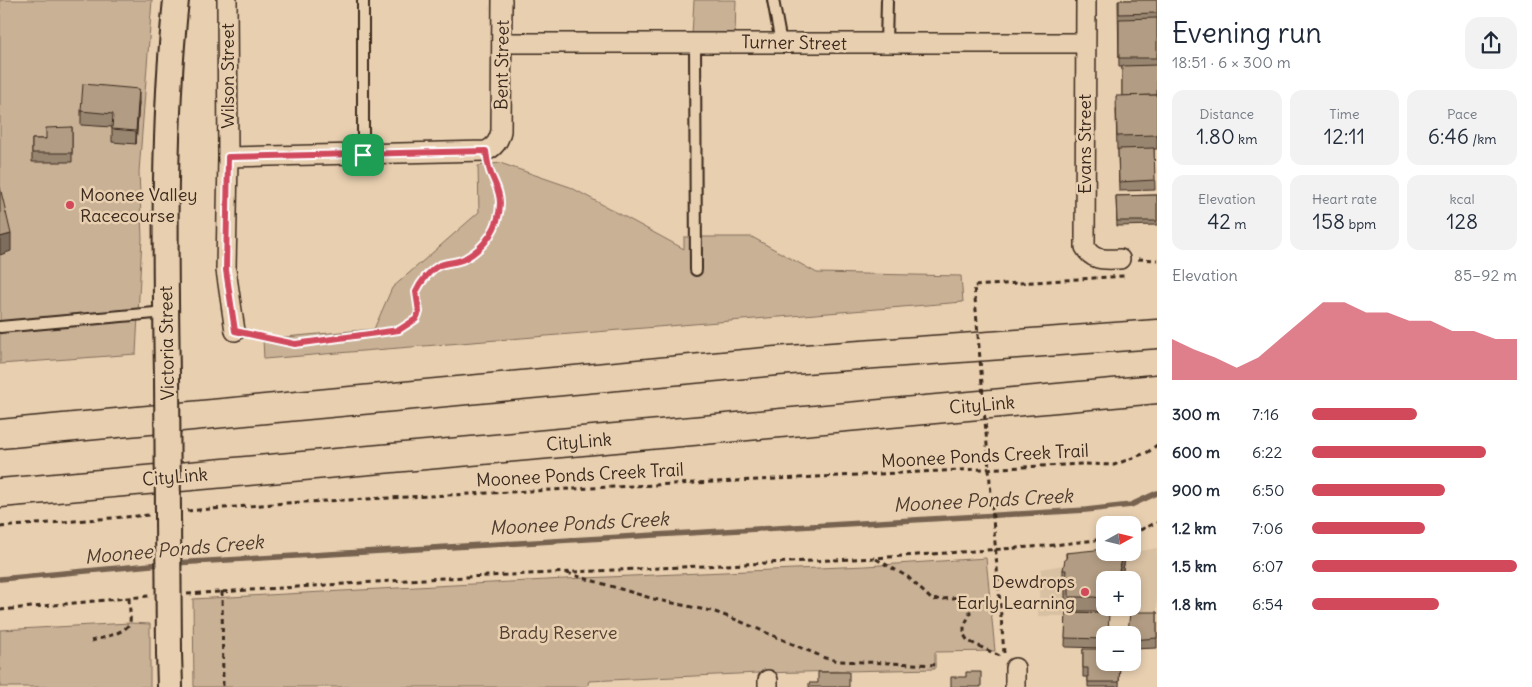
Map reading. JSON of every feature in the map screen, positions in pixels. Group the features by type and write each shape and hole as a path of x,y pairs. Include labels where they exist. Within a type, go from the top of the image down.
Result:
{"highway":[{"path":"0,434 776,361 1157,334"},
{"name":"CityLink","path":"0,493 413,455 742,428 1157,389"}],"street":[{"name":"Victoria Street","path":"170,687 166,148 176,0"},
{"name":"Wilson Street","path":"227,0 228,157 226,270 235,331"},
{"name":"Bent Street","path":"486,151 492,149 496,144 501,131 502,0"},
{"name":"Evans Street","path":"1086,0 1085,248 1088,253 1100,260 1122,267"},
{"name":"Turner Street","path":"502,43 1085,43"},
{"path":"228,157 486,151"},
{"path":"1008,660 1015,687"}],"lane":[{"path":"363,0 363,155"},
{"path":"773,0 781,43"},
{"path":"886,44 887,0"},
{"path":"695,42 696,270"},
{"path":"0,327 166,312"}],"path":[{"path":"235,331 295,344 399,330 416,319 419,312 416,292 426,277 438,266 463,260 472,254 494,230 500,202 498,187 490,172 486,151"},
{"path":"1008,660 974,286 1122,267"},
{"name":"Moonee Ponds Creek Trail","path":"187,512 285,503 1084,464 1114,465 1148,452 1157,445"},
{"path":"0,527 157,514"},
{"path":"1141,530 1157,522"},
{"path":"185,594 565,572 875,558 1045,546 1096,540"},
{"path":"875,558 908,577 932,600 962,597 969,602 970,614 964,626 964,636 968,641 1008,660"},
{"path":"565,572 654,599 715,612 825,658 839,661 939,665"},
{"path":"222,591 223,687"},
{"path":"0,610 157,596"},
{"path":"91,641 127,628 130,623 129,598"}],"shaded area":[{"path":"1157,548 1157,616 1141,616 1141,571 1096,571 1096,616 1038,616 1041,569 1096,559 1096,561 1141,561 1141,551"}],"green space":[{"name":"Moonee Valley Racecourse","path":"0,0 152,0 139,172 142,238 136,354 0,364"},
{"path":"694,0 736,0 735,36 692,35"},
{"path":"500,163 570,187 684,249 684,237 752,237 817,273 961,276 963,302 264,359 263,339 374,329 392,288 479,212 478,166"},
{"name":"Brady Reserve","path":"986,558 995,651 935,652 935,669 758,673 589,681 587,687 194,687 193,599 584,578 866,566"},
{"path":"130,623 150,624 150,687 0,687 0,630"}],"building":[{"path":"1119,0 1157,0 1157,13 1119,14"},
{"path":"1157,18 1157,58 1119,58 1119,19"},
{"path":"1157,65 1157,95 1122,96 1122,66"},
{"path":"83,84 139,89 136,131 112,129 113,114 81,111"},
{"path":"1157,95 1157,135 1117,136 1116,96"},
{"path":"72,127 72,153 32,153 32,139 46,139 46,128"},
{"path":"1154,148 1155,180 1119,182 1118,149"},
{"path":"0,187 11,234 0,237"},
{"path":"1157,195 1157,221 1117,221 1116,196"},
{"path":"1096,550 1096,561 1122,561 1119,571 1096,571 1096,597 1069,597 1069,587 1065,587 1066,570 1063,570 1065,559 1067,559 1066,553"},
{"path":"1066,612 1096,613 1096,616 1109,616 1108,626 1096,626 1096,639 1065,638"},
{"path":"1141,612 1157,612 1157,638 1141,639 1141,626 1129,626 1130,616 1141,616"},
{"path":"1083,649 1096,649 1096,671 1120,671 1119,682 1088,682 1088,668 1083,668"},
{"path":"818,672 849,672 849,687 809,687 809,683 818,683"},
{"path":"966,672 981,672 981,687 951,687 951,677 966,677"}],"waterway":[{"name":"Moonee Ponds Creek","path":"174,563 1086,510 1131,505 1157,493"},
{"name":"Moonee Ponds Creek","path":"0,579 162,564"}],"place":[{"name":"Moonee Valley Racecourse","path":"70,205"},
{"name":"Dewdrops Early Learning","path":"1085,592"}],"route":[{"path":"486,151 490,172 498,187 500,202 494,230 472,254 463,260 438,266 426,277 416,292 419,312 416,319 399,330 295,344 235,331 226,270 228,157 363,155 486,151"}]}
